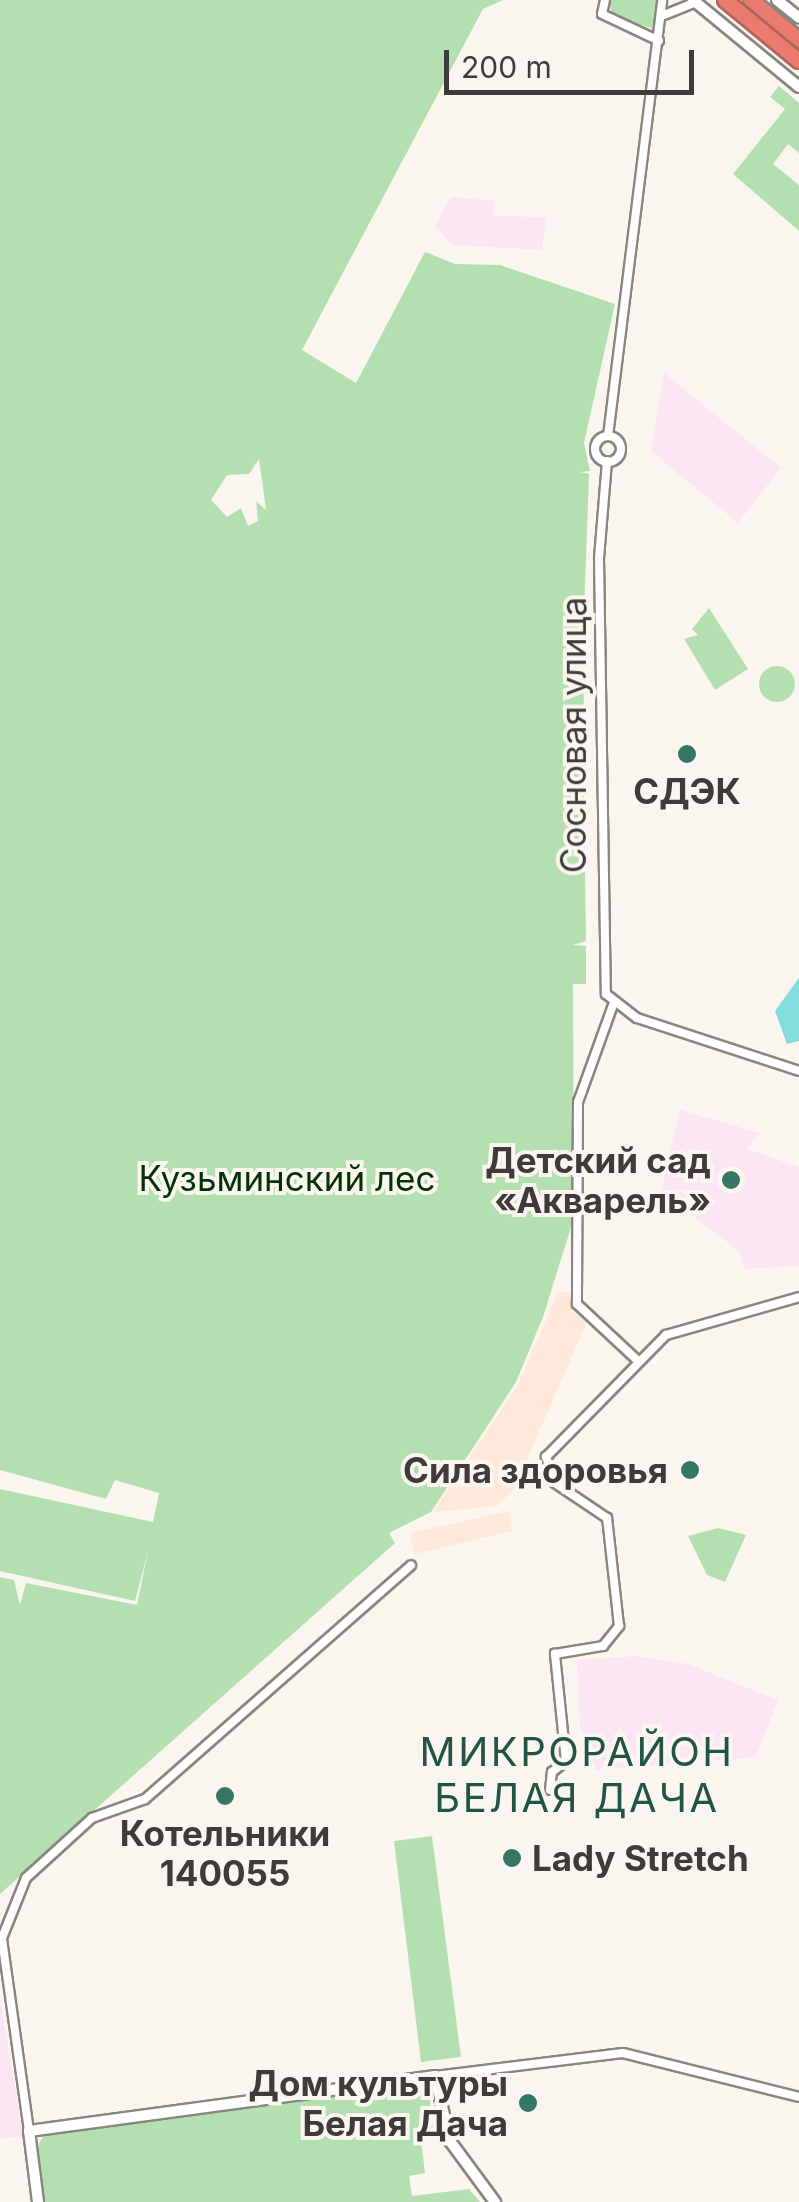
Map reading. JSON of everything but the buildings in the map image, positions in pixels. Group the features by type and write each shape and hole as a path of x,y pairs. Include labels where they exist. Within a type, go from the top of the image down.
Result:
{"highway":[{"path":"724,0 799,61"},
{"path":"751,0 799,40"}],"street":[{"path":"605,0 602,14 658,41"},
{"name":"Сосновая улица","path":"613,1005 602,980 607,462 595,449 608,436 662,0"},
{"path":"777,0 799,18"},
{"path":"662,19 674,4 695,2 799,86"},
{"path":"776,68 799,40"},
{"name":"Сосновая улица","path":"607,462 621,450 608,436"},
{"path":"636,1359 577,1304 578,1102 613,1005 799,1071"},
{"path":"550,1790 552,1772 566,1761 555,1654 603,1646 618,1620 607,1518 544,1469 636,1359 703,1319 799,1297"},
{"path":"38,2202 2,1938 26,1878 92,1818 145,1799 411,1565"},
{"path":"29,2130 562,2058 672,2059 799,2097"},
{"path":"435,2076 450,2141 495,2202"}],"shaded area":[{"path":"451,197 495,201 494,216 546,217 542,250 452,245 435,226"},
{"path":"664,373 781,468 738,523 651,451"},
{"name":"Детский сад «Акварель»","path":"680,1110 760,1133 747,1149 799,1167 799,1266 744,1269 739,1251 661,1192"},
{"path":"558,1292 572,1292 572,1311 587,1322 514,1489 497,1506 433,1512 518,1385"},
{"path":"510,1511 512,1531 414,1554 410,1533"},
{"path":"636,1656 688,1664 778,1700 756,1757 596,1770 580,1728 577,1660"},
{"path":"0,1997 23,2136 0,2139"}],"green space":[{"name":"Кузьминский лес","path":"0,0 503,0 483,9 302,350 356,383 425,252 455,264 500,265 615,304 584,443 590,471 580,472 589,474 583,645 573,648 583,649 585,788 573,791 584,792 586,941 573,945 586,946 586,984 573,984 574,1218 543,1317 516,1382 431,1512 389,1533 395,1543 0,1894 0,1577 14,1580 20,1605 26,1583 137,1605 148,1551 135,1601 0,1571 0,1489 153,1522 159,1493 115,1480 106,1499 0,1470","holes":["259,459 266,510 256,501 258,521 248,526 241,508 227,517 211,500 227,475 249,474"]},
{"path":"609,0 660,0 656,29 613,18"},
{"path":"779,86 799,103 799,153 788,144 773,164 799,185 799,231 733,174 785,109 770,97"},
{"path":"709,608 748,669 715,690 684,639 698,635 692,629"},
{"path":"777,666 790,671 795,684 790,697 777,702 764,697 759,684 764,671"},
{"path":"718,1528 746,1535 725,1582 707,1575 688,1536"},
{"path":"432,1836 461,2057 421,2062 394,1841"},
{"path":"419,2085 429,2094 434,2138 421,2140 425,2173 409,2176 412,2196 469,2189 480,2202 44,2202 38,2145 45,2134"}],"water":[{"path":"799,978 799,1041 787,1044 775,1011"}],"place":[{"name":"СДЭК","path":"687,754"},
{"name":"Детский сад «Акварель»","path":"731,1180"},
{"name":"Сила здоровья","path":"690,1470"},
{"name":"Котельники 140055","path":"225,1796"},
{"name":"Lady Stretch","path":"512,1858"},
{"name":"Дом культуры Белая Дача","path":"528,2103"}],"district":[{"name":"МИКРОРАЙОН БЕЛАЯ ДАЧА","path":"577,1775"}]}
